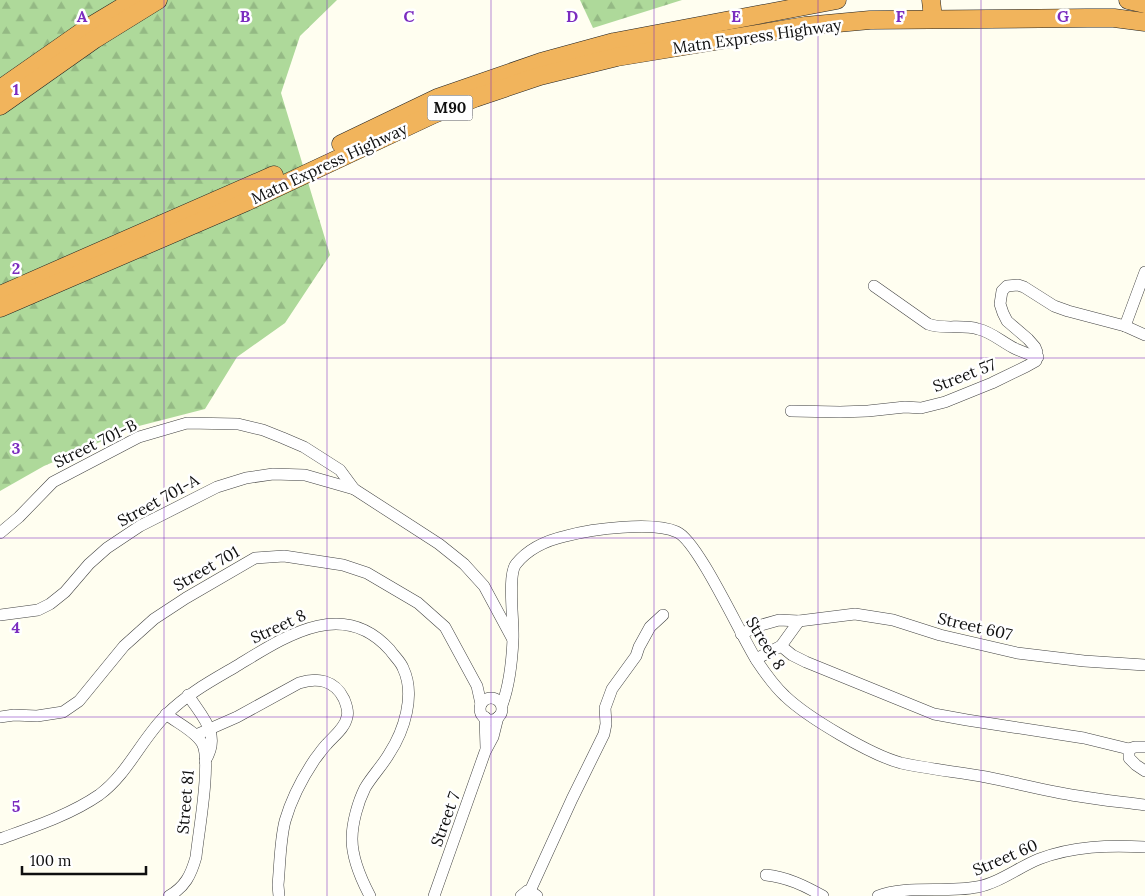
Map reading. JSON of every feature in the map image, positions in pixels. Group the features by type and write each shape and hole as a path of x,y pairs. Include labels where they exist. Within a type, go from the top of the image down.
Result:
{"highway":[{"path":"0,89 86,29 134,0"},
{"path":"0,106 95,39 158,0"},
{"name":"Matn Express Highway","path":"0,295 242,190 437,98 480,82 541,62 614,42 837,0"},
{"path":"931,0 932,18"},
{"path":"1128,0 1145,4"},
{"name":"Matn Express Highway","path":"0,308 246,202 434,114 540,76 617,57 805,26 870,20 1114,18 1145,22"}],"street":[{"path":"1125,326 1141,294 1145,272"},
{"path":"1038,357 1036,347 1007,321 1002,313 1000,304 1002,291 1007,286 1018,285 1024,287 1061,309 1125,326 1145,334"},
{"path":"874,286 928,324 938,327 960,326 976,328 1016,349 1038,357"},
{"name":"Street 57","path":"791,410 840,412 905,407 920,408 945,402 992,383 1036,361 1038,357"},
{"name":"Street 701-B","path":"0,533 19,517 53,482 138,437 186,424 238,424 262,430 304,447 328,462 340,470 354,489"},
{"path":"322,478 328,468 328,462"},
{"name":"Street 701-A","path":"0,615 38,610 50,604 65,592 89,564 107,548 148,522 217,487 246,478 272,474 305,475 322,478 354,489"},
{"path":"354,489 439,544 464,564 484,586 513,640"},
{"name":"Street 8","path":"491,701 507,687 511,669 513,640 511,576 513,568 523,556 536,547 566,536 610,528 664,528 678,532 686,537 696,551 756,660 774,686 797,707 855,742 893,760 1079,796 1145,805"},
{"name":"Street 701","path":"0,717 14,714 38,716 63,712 79,701 124,646 154,619 255,558 284,556 343,565 367,573 418,603 445,626 477,686 491,701"},
{"name":"Street 607","path":"741,634 779,620 798,621 854,614 878,617 940,635 1017,653 1084,662 1145,664"},
{"path":"530,894 572,799 604,734 606,728 604,714 606,701 624,670 636,656 638,647 647,632 663,615"},
{"path":"756,660 781,646 798,621"},
{"name":"Street 8","path":"0,840 72,810 100,794 115,781 166,714 188,695 256,654 310,627 327,624 346,625 364,630 378,638 403,668 408,683 409,700 403,728 391,752 365,789 356,813 352,839 355,860 370,896"},
{"path":"781,646 792,655 806,662 934,714 1084,738 1129,749 1145,747"},
{"path":"166,714 196,735 308,680 318,679 334,685 342,694 348,710 348,717 344,725 325,745 315,760 285,821 278,885 279,896"},
{"path":"188,695 210,729"},
{"path":"486,752 485,717 482,714 491,701"},
{"name":"Street 7","path":"434,896 502,709 491,701"},
{"path":"485,717 494,719 498,717"},
{"name":"Street 81","path":"205,761 212,746 210,729"},
{"name":"Street 81","path":"170,896 184,886 192,872 196,857 205,761 203,744 196,735"},
{"path":"1129,749 1129,758 1145,771"},
{"name":"Street 60","path":"878,896 896,892 969,889 982,886 1040,859 1075,850 1105,846 1145,847"},
{"path":"766,875 795,882 823,896"}],"green space":[{"path":"0,0 337,0 300,36 281,93 330,255 285,323 237,357 205,409 135,427 44,466 0,491"},
{"path":"580,0 682,0 593,28"}]}
